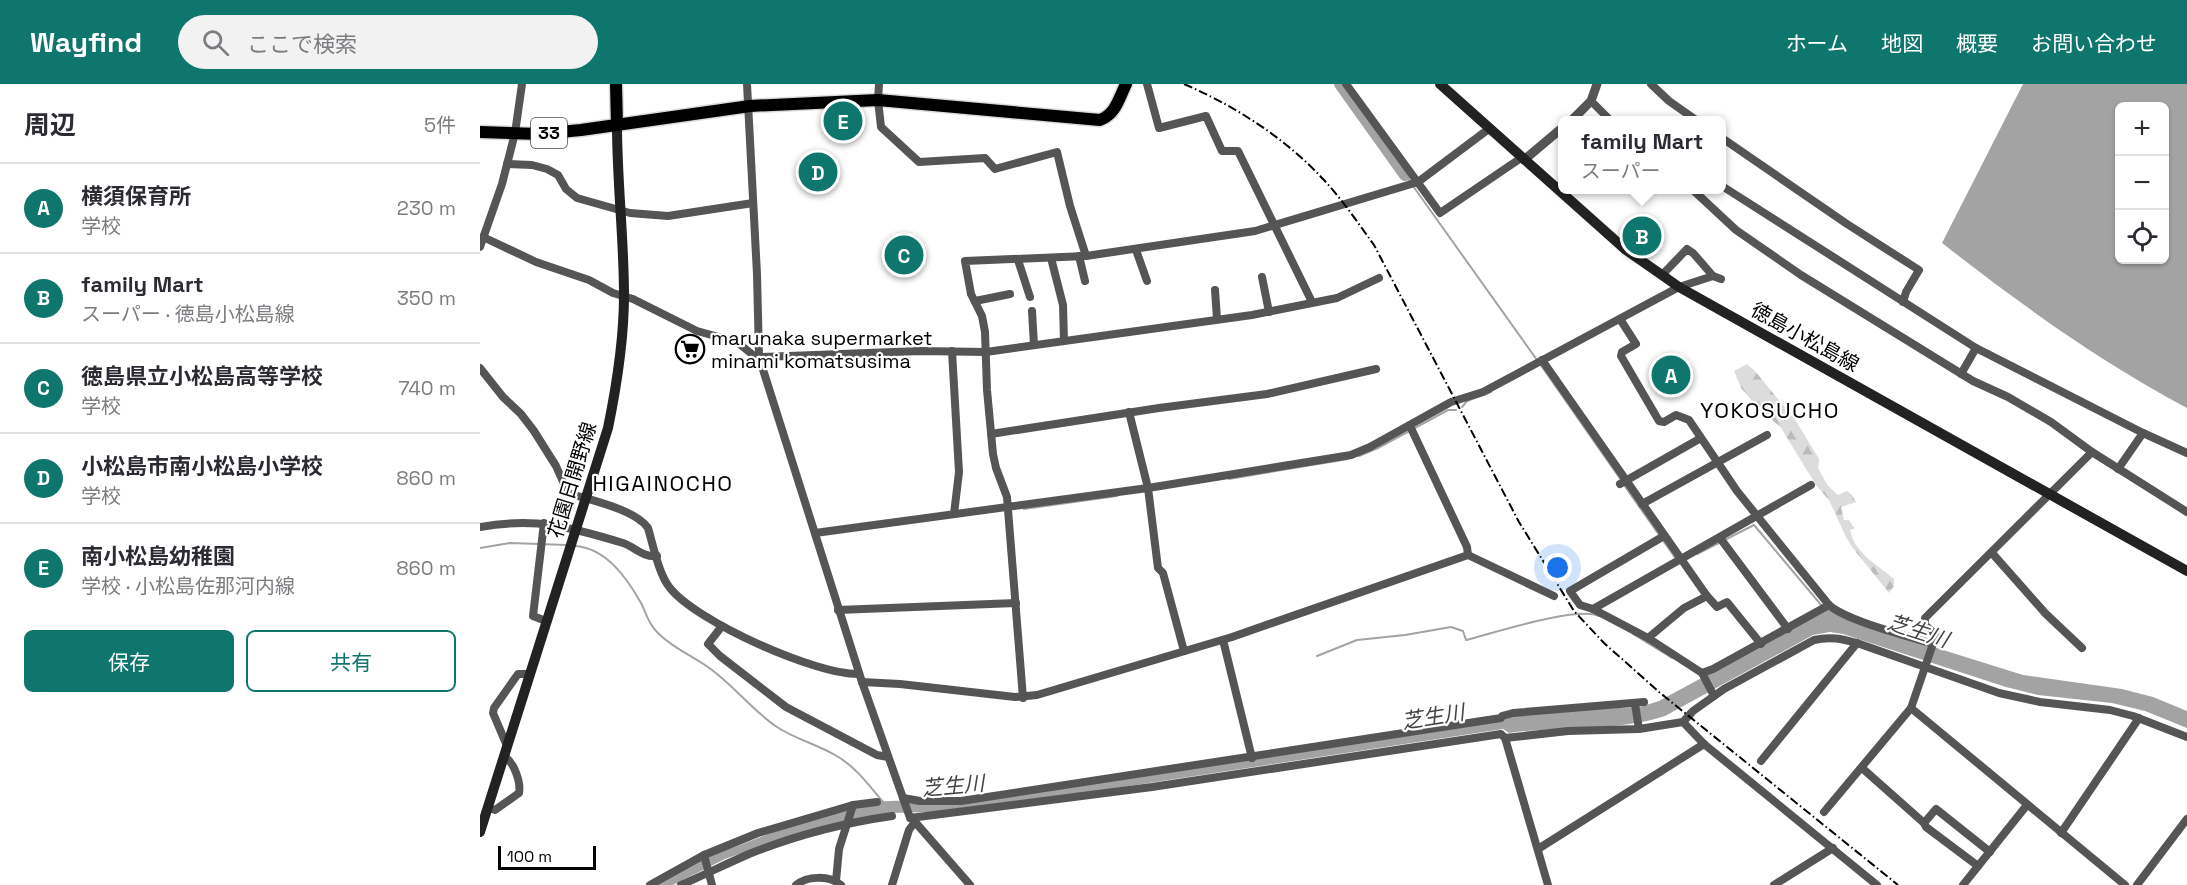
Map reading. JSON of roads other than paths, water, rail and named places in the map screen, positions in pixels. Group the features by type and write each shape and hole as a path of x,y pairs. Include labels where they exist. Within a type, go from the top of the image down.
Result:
{"main road":[{"path":"616,84 617,125"},
{"name":"33","path":"480,132 539,134 750,106 878,100 1091,121 1108,117 1114,111 1126,84"},
{"name":"徳島小松島線","path":"1440,84 1558,190"},
{"name":"花園日開野線","path":"480,830 608,428 618,382 624,296 617,125"},
{"name":"徳島小松島線","path":"1563,194 1626,250 1679,287 2187,571"}],"street":[{"path":"522,84 515,133 507,164 481,241 589,280 697,331 737,342 759,357 986,352 1269,312 1337,298 1379,278"},
{"path":"747,84 750,106 759,357 838,610 911,822 970,885"},
{"path":"879,84 881,127 919,162 985,158 995,169 1057,152 1083,256 1085,281"},
{"path":"1147,84 1159,128 1202,116 1209,118 1222,151 1238,151 1312,302"},
{"path":"1346,84 1413,183 1440,213 1523,159 1558,132"},
{"path":"1576,116 1591,101 1597,84"},
{"path":"1651,84 1669,101 1690,116"},
{"path":"1591,101 1606,116"},
{"path":"1023,698 1007,497 996,468 991,434 985,332 982,316 971,294 965,261 1083,256 1255,231 1275,226 1413,183 1490,128"},
{"path":"1726,141 1847,224 1919,270 1903,302"},
{"path":"507,164 532,165 547,169 558,175 566,189 577,198 620,211 668,216 753,203"},
{"path":"1726,189 1976,348 2187,453"},
{"path":"1698,194 1736,230 1801,275 1961,374 2008,397 2050,422 2092,452 2187,512"},
{"path":"1136,249 1147,281"},
{"path":"815,533 1148,490 1351,455 1411,428 1451,402 1483,392 1679,287 1717,278 1687,249 1662,275"},
{"path":"1051,258 1063,305 1064,341"},
{"path":"1018,260 1030,297"},
{"path":"1262,277 1269,312"},
{"path":"1215,290 1217,319"},
{"path":"975,301 1010,294"},
{"path":"1032,311 1034,345"},
{"path":"1620,319 1636,344 1622,352 1621,356 1659,421 1664,422 1677,415 1689,420 1757,517 1826,608 1933,645"},
{"path":"1961,374 1976,348"},
{"path":"952,351 959,472 954,514"},
{"path":"1540,362 1662,537 1707,596 1717,607 1727,602 1761,644"},
{"path":"480,368 503,398 521,414 534,431 556,466 568,493 625,511 644,522 669,587 682,600 722,626 817,668 859,674"},
{"path":"991,434 1129,412 1267,394 1376,369"},
{"path":"1129,412 1148,490 1158,568 1163,573 1184,651"},
{"path":"1411,428 1467,548 1468,555"},
{"path":"2118,469 2143,433"},
{"path":"1642,507 1767,435"},
{"path":"1623,482 1701,438"},
{"path":"1824,812 1911,708 1936,635 1925,625 1925,618 2092,452"},
{"path":"1593,609 1721,540 1811,485"},
{"path":"480,527 507,523 544,523 576,529 633,546 642,554 657,556"},
{"path":"544,523 533,616 546,621"},
{"path":"1662,537 1569,591 1580,605 1593,609 1648,638 1703,674 1714,695"},
{"path":"1721,540 1788,629"},
{"path":"1992,553 2051,619 2082,648"},
{"path":"862,682 1023,698 1223,640 1468,555 1554,596"},
{"path":"1648,638 1684,608 1707,596"},
{"path":"838,610 1016,603"},
{"path":"1703,674 1826,608"},
{"path":"722,626 708,644 720,657 786,707 877,754 888,757"},
{"path":"1505,738 1568,730 1639,728 1683,722 1714,695 1814,640 1825,637 1839,638 1927,665 1999,693 2040,702 2110,710 2139,718 2187,737"},
{"path":"1223,640 1252,758"},
{"path":"1761,761 1857,643"},
{"path":"488,808 495,810 519,794 520,788 513,765 493,713 494,708 518,674 530,674"},
{"path":"904,799 961,801 1252,758 1548,709 1638,705 1639,728"},
{"path":"1911,708 2125,885"},
{"path":"2061,832 2139,718"},
{"path":"1683,722 1704,744 1877,885"},
{"path":"911,822 1502,734 1548,885"},
{"path":"1538,849 1704,744"},
{"path":"1862,768 1926,827 1978,866"},
{"path":"650,885 704,856 758,833 853,806 877,802"},
{"path":"1963,885 2027,805"},
{"path":"796,885 803,879 810,878 838,883 840,849 853,806"},
{"path":"1924,823 1936,809 1990,852"},
{"path":"681,885 749,854 799,836 892,816"},
{"path":"2137,885 2187,819"},
{"path":"892,885 911,822"},
{"path":"1774,885 1833,848"},
{"path":"704,856 712,885"}],"waterway":[{"path":"1340,84 1405,175"},
{"path":"1405,175 1410,181"},
{"path":"1413,186 1537,360"},
{"path":"1540,364 1621,480"},
{"path":"1462,407 1467,401 1491,392"},
{"path":"1359,456 1448,410 1456,410"},
{"path":"1229,479 1348,459"},
{"path":"1624,485 1676,559"},
{"path":"1024,509 1117,496"},
{"path":"1697,554 1754,525 1822,606"},
{"path":"480,548 510,543 567,545"},
{"path":"575,546 596,552 614,566 635,593 648,620 665,639 712,670 777,727 828,751 849,764 883,802"},
{"path":"1317,656 1357,640 1451,627 1463,631 1466,640 1554,617 1588,614 1599,616"},
{"path":"1633,634 1672,658"}],"railway":[{"path":"1184,84 1222,102 1276,137 1308,164 1350,211 1374,245 1519,522 1574,611 1604,643 1659,692 1898,885"}],"place":[{"name":"南小松島幼稚園","path":"843,121"},
{"name":"小松島市南小松島小学校","path":"818,172"},
{"name":"family Mart","path":"1642,236"},
{"name":"徳島県立小松島高等学校","path":"904,255"},
{"name":"marunaka supermarket minami komatsusima","path":"690,349"},
{"name":"横須保育所","path":"1671,375"}],"district":[{"name":"YOKOSUCHO","path":"1770,410"},
{"name":"HIGAINOCHO","path":"663,483"}],"water label":[{"name":"芝生川","path":"1918,631"},
{"name":"芝生川","path":"1433,717"},
{"name":"芝生川","path":"953,786"}]}
